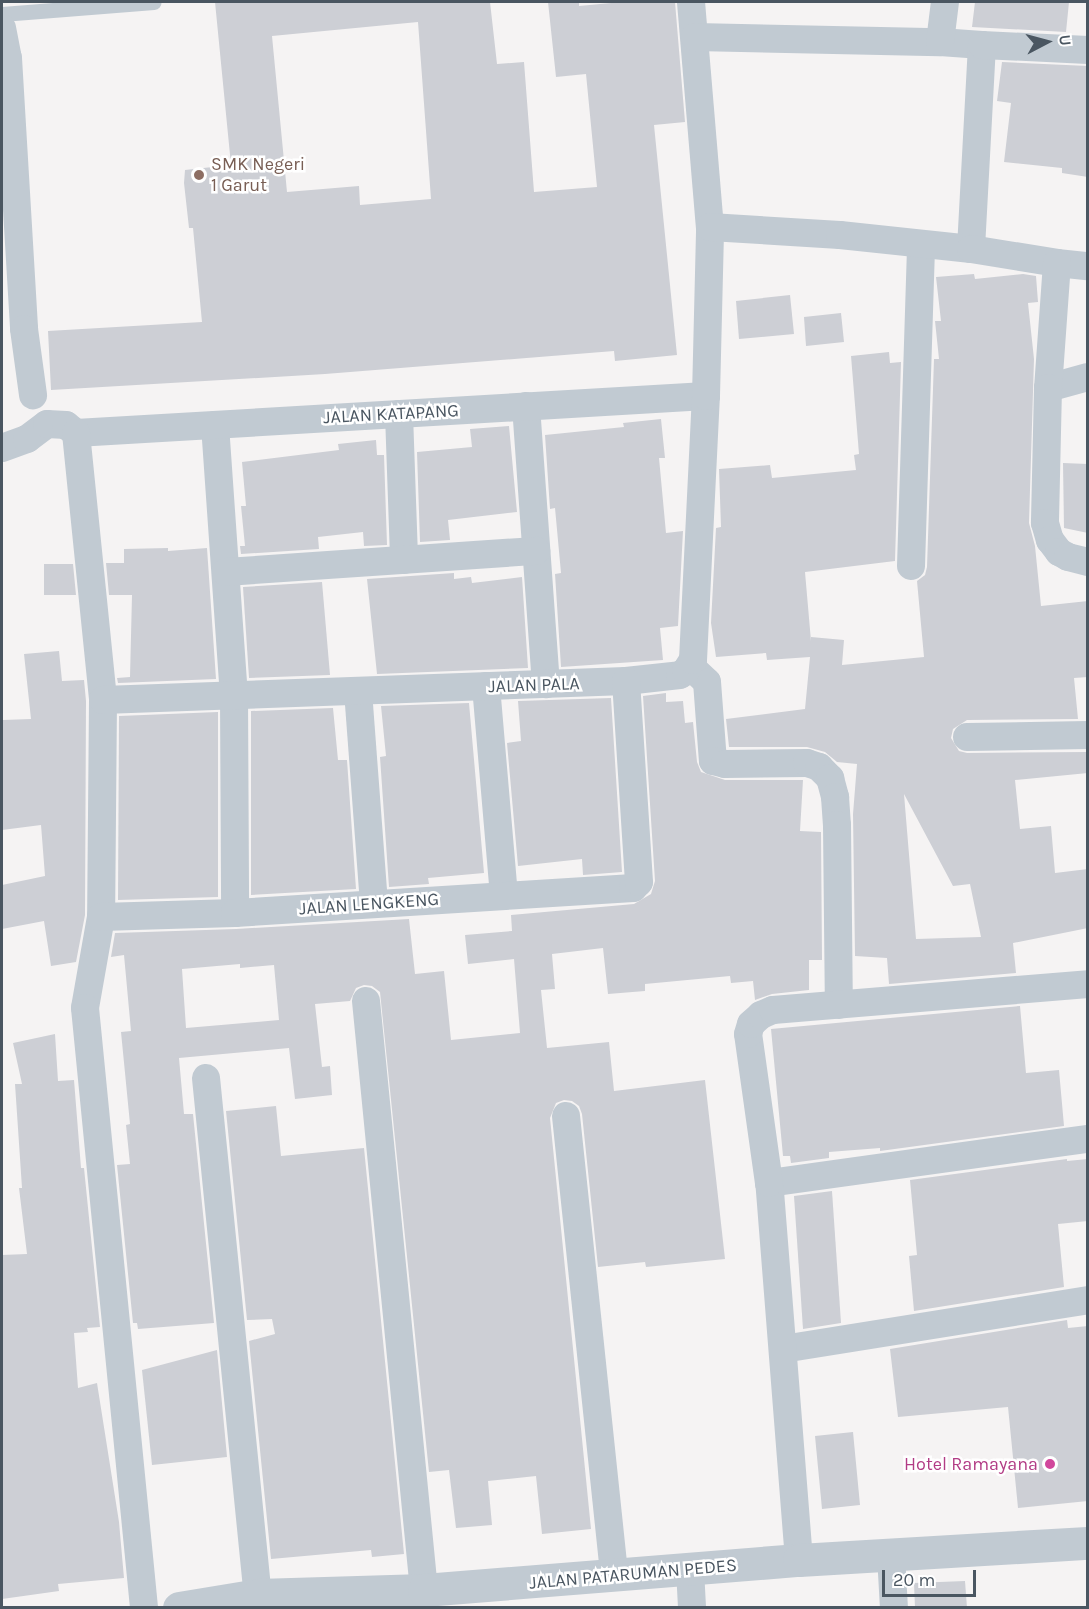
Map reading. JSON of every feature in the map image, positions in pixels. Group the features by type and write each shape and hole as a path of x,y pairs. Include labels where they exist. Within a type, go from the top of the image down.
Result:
{"street":[{"path":"691,2 710,227 706,396 693,660 690,666 706,682 713,761 725,764 807,763 819,767 830,778 835,797 837,825 839,1005"},
{"path":"940,42 945,2"},
{"path":"2,28 8,58 24,329 33,395"},
{"path":"695,37 940,42 1088,50"},
{"path":"971,249 982,45"},
{"path":"710,227 840,235 971,249 1088,266"},
{"path":"911,566 921,244"},
{"path":"1057,263 1048,388 1046,523 1050,540 1059,552 1068,558 1088,562"},
{"path":"1048,388 1088,377"},
{"name":"JALAN KATAPANG","path":"76,433 706,396"},
{"path":"526,406 546,684"},
{"path":"399,414 404,560"},
{"path":"2,448 27,439 47,424 66,425 76,433 103,700 101,917 85,1008 144,1608"},
{"path":"215,424 234,696 235,913"},
{"path":"226,572 536,550"},
{"name":"JALAN PALA","path":"103,700 626,681 680,675 690,666"},
{"name":"JALAN LENGKENG","path":"101,917 235,913 637,886 626,681"},
{"path":"486,686 504,894"},
{"path":"358,691 374,903"},
{"path":"967,737 1088,735"},
{"path":"799,1560 769,1183 748,1034 752,1024 761,1015 773,1010 1088,984"},
{"path":"366,1001 424,1590"},
{"path":"206,1078 258,1601"},
{"path":"566,1116 614,1575"},
{"path":"769,1183 1088,1139"},
{"path":"783,1349 1088,1300"},
{"name":"JALAN PATARUMAN PEDES","path":"179,1608 424,1590 467,1597 614,1575 799,1560 1088,1543"},
{"path":"891,1555 894,1608"},
{"path":"690,1569 692,1608"}],"lane":[{"path":"2,14 154,2"}],"building":[{"path":"215,2 490,2 497,64 524,62 534,192 597,187 586,74 556,77 548,2 579,2 579,6 622,2 675,2 685,122 654,125 677,355 615,361 614,351 325,374 51,390 48,331 202,322 193,228 189,228 184,183 185,170 231,165","holes":["418,22 431,199 360,205 359,186 287,192 272,36"]},
{"path":"975,2 1069,2 1066,32 972,27"},
{"path":"1002,62 1088,66 1088,177 1062,173 1062,168 1004,162 1011,103 997,101"},
{"path":"974,274 975,279 1023,274 1036,276 1038,302 1028,303 1034,359 1029,523 1035,546 1041,606 1088,601 1088,677 1074,678 1078,719 967,720 953,729 951,738 959,751 967,753 1088,752 1088,773 1015,780 1020,829 1051,826 1055,873 1088,869 1088,928 1013,943 1016,973 889,984 887,958 855,956 853,814 857,764 837,762 825,752 807,747 729,747 726,719 805,709 810,657 767,660 766,653 716,657 711,623 716,528 721,527 719,469 770,465 772,478 856,470 854,455 859,454 851,356 889,352 890,363 901,362 895,561 805,572 811,641 811,637 844,640 842,665 924,657 917,581 925,575 927,567 934,359 939,359 935,321 941,321 936,277","holes":["904,794 953,886 970,884 981,937 916,939"]},
{"path":"790,295 794,334 739,339 736,301"},
{"path":"841,313 844,342 806,346 804,317"},
{"path":"661,419 665,458 659,458 666,533 683,531 678,626 660,628 663,660 561,667 555,574 561,573 555,508 550,509 545,435 624,427 623,423"},
{"path":"509,426 517,512 448,520 450,540 420,542 417,452 472,447 470,429"},
{"path":"376,440 377,455 384,455 387,545 364,546 363,532 318,537 319,549 241,554 240,546 245,546 241,506 246,506 242,462 339,450 338,444"},
{"path":"1063,463 1088,464 1088,533 1064,528"},
{"path":"168,548 168,551 207,548 216,679 118,683 117,678 130,677 132,595 109,595 106,563 124,563 124,549"},
{"path":"44,564 73,564 76,595 44,595"},
{"path":"454,573 454,579 471,577 472,583 522,577 528,668 377,674 367,579"},
{"path":"322,582 330,675 249,678 243,587"},
{"path":"59,651 62,681 84,680 86,701 85,915 76,962 51,966 44,921 2,929 2,885 45,876 41,825 2,830 2,729 3,720 31,719 24,654"},
{"path":"666,693 666,702 683,701 685,723 693,722 697,762 701,772 725,780 803,780 800,831 821,832 822,960 809,960 809,990 772,994 755,1000 753,981 731,983 730,976 645,984 645,991 608,994 603,948 552,954 555,989 541,990 547,1048 609,1042 614,1091 705,1080 725,1259 646,1267 645,1262 598,1267 582,1114 579,1106 572,1101 564,1100 556,1103 550,1118 591,1529 542,1534 536,1476 488,1481 492,1525 456,1528 449,1470 429,1472 380,992 372,986 364,985 356,988 350,1001 315,1004 322,1067 330,1066 332,1095 295,1099 289,1048 179,1058 184,1114 193,1114 214,1323 138,1329 137,1323 133,1323 117,1165 130,1164 126,1125 130,1124 121,1032 131,1031 124,955 111,957 115,933 409,919 415,974 444,971 451,1040 520,1033 514,959 468,964 465,935 512,931 511,915 634,904 651,894 655,881 643,696","holes":["240,964 240,968 274,965 279,1020 186,1028 182,969"]},
{"path":"611,698 622,872 583,875 582,859 518,866 507,743 521,741 518,701"},
{"path":"469,703 484,873 428,878 429,884 389,887 380,757 386,756 381,706"},
{"path":"333,708 338,760 347,760 356,889 251,895 251,711"},
{"path":"218,712 218,897 118,900 119,716"},
{"path":"1020,1006 1026,1073 1059,1070 1064,1126 880,1151 880,1148 829,1152 829,1158 791,1163 790,1156 783,1156 771,1029"},
{"path":"55,1034 58,1081 74,1080 81,1168 84,1168 100,1327 87,1328 88,1332 74,1333 78,1388 97,1383 119,1522 124,1578 58,1584 59,1591 2,1599 2,1255 27,1254 19,1188 22,1188 15,1084 22,1084 13,1043"},
{"path":"276,1106 281,1156 364,1148 404,1554 372,1557 371,1550 271,1559 249,1341 275,1334 272,1319 247,1320 226,1111"},
{"path":"1067,1159 1067,1161 1088,1159 1088,1221 1058,1224 1064,1287 914,1311 909,1256 917,1255 910,1180"},
{"path":"832,1191 841,1323 803,1329 794,1196"},
{"path":"1067,1320 1068,1328 1088,1326 1088,1501 1018,1508 1008,1407 898,1417 890,1349"},
{"path":"217,1350 227,1457 152,1465 142,1370"},
{"path":"853,1432 860,1505 822,1509 815,1436"},
{"path":"965,1581 967,1608 915,1608 914,1583"}],"place":[{"name":"SMK Negeri 1 Garut","path":"199,175"},
{"name":"Hotel Ramayana","path":"1050,1464"}]}
